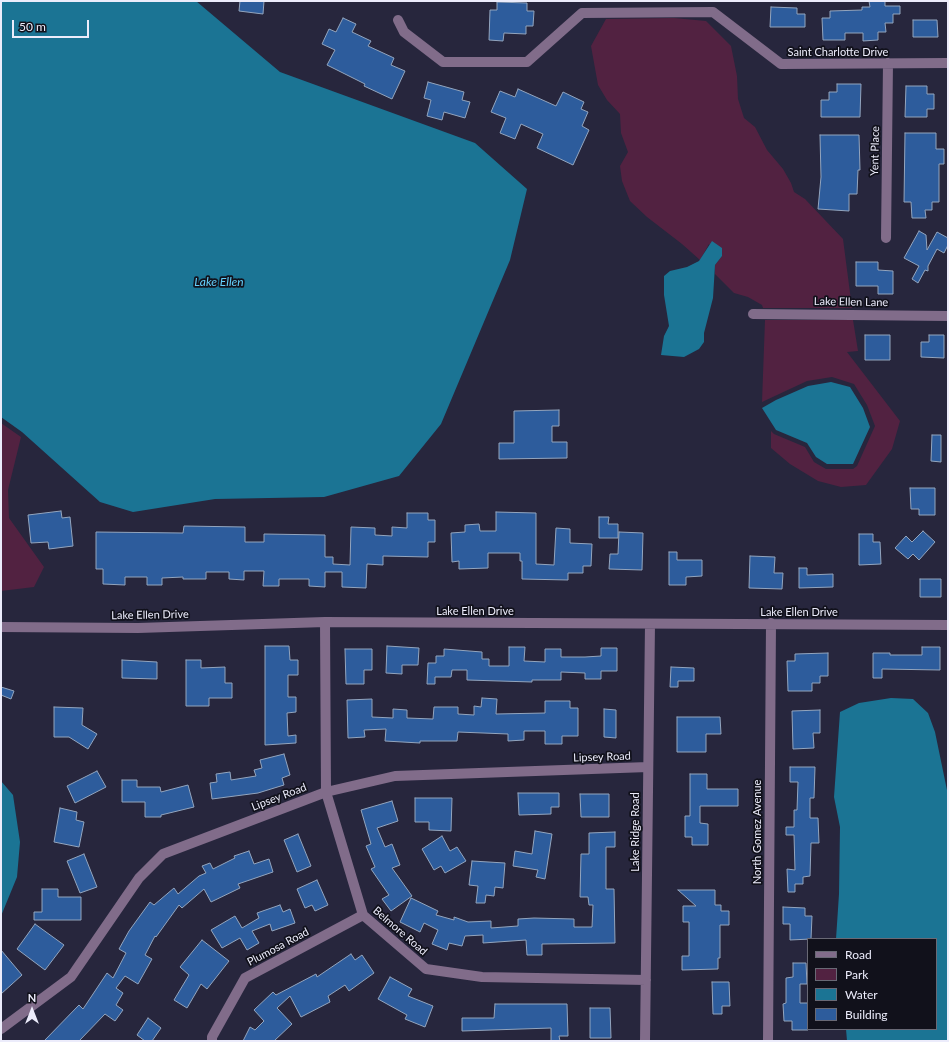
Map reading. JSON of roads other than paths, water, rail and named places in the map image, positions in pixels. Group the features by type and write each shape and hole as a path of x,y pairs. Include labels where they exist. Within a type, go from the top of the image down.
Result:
{"street":[{"name":"Saint Charlotte Drive","path":"398,20 404,32 443,62 527,62 582,13 713,12 781,64 948,63"},
{"name":"Yent Place","path":"886,238 888,64"},
{"name":"Lake Ellen Lane","path":"753,314 948,316"},
{"name":"Lake Ellen Drive","path":"1,627 138,628 325,622 948,625"},
{"name":"Belmore Road","path":"325,622 326,792 363,914 426,969 482,977 646,980"},
{"name":"Lake Ridge Road","path":"644,1041 650,624"},
{"name":"North Gomez Avenue","path":"768,1041 771,624"},
{"name":"Lipsey Road","path":"1,1029 71,977 139,878 163,854 326,792 395,776 648,767"},
{"name":"Plumosa Road","path":"212,1041 212,1037 245,978 363,914"}],"water":[{"name":"Lake Ellen","path":"1,1 196,1 280,72 475,143 527,189 510,260 441,424 399,476 324,497 215,499 133,512 100,502 22,432 1,417"},
{"path":"712,241 722,248 722,256 715,265 713,298 704,333 704,342 699,349 684,357 661,355 664,336 669,326 664,295 664,276 670,271 687,267 699,261"},
{"path":"831,382 850,387 863,408 870,427 853,464 827,464 816,457 807,443 776,430 762,408 808,386"},
{"path":"891,698 913,699 928,713 935,732 948,795 948,1041 847,1041 846,1030 937,1030 937,938 836,938 839,894 840,827 834,797 840,712 859,703"},
{"path":"1,781 13,795 20,842 17,877 1,916"}]}
